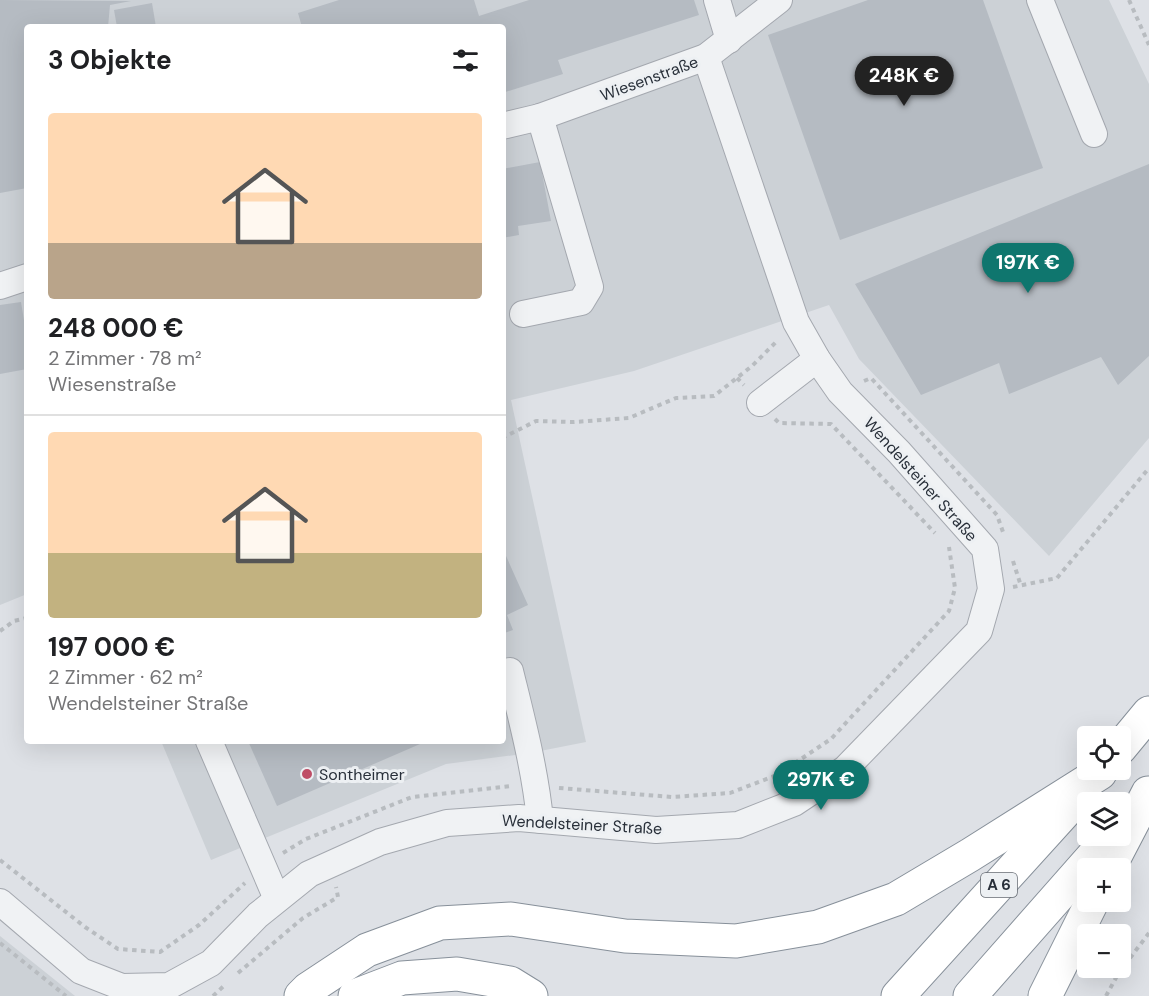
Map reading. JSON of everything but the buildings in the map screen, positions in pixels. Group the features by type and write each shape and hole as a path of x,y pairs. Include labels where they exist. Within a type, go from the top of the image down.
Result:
{"highway":[{"path":"1131,735 1149,714"},
{"path":"301,996 367,950 440,923 511,919 625,936 736,941 818,927 896,899 1087,780"},
{"name":"A 6","path":"898,996 1093,780"},
{"path":"1131,813 1149,793"},
{"path":"1114,858 1149,793"},
{"path":"970,996 1102,846"},
{"path":"1045,996 1087,912"},
{"path":"355,996 402,978 457,974 510,983 531,996"}],"street":[{"path":"717,0 729,40"},
{"name":"Wiesenstraße","path":"506,125 540,117 706,57 779,0"},
{"path":"1040,0 1094,134"},
{"name":"Wendelsteiner Straße","path":"0,902 81,971 122,987 169,986 211,963 258,915 309,874 380,842 447,824 519,818 656,830 738,825 794,803 845,769 979,631 991,589 985,549 899,452 840,392 817,359 796,322 706,57"},
{"path":"523,314 581,302 590,287 540,117"},
{"path":"0,286 24,278"},
{"path":"760,403 817,359"},
{"path":"510,671 537,786 540,820"},
{"path":"210,744 277,899"}],"path":[{"path":"1129,0 1149,45"},
{"path":"506,436 536,421 574,422 629,418 676,398 714,396 752,366 796,322"},
{"path":"0,860 85,927 118,949 160,952 199,925 264,866 306,839 412,797 520,785 672,797 730,793 777,775 831,739 949,611 955,588 949,548 831,424 779,423 737,378"},
{"path":"991,589 1022,586 1057,578 1149,468"},
{"path":"0,631 14,621 24,619"},
{"path":"1106,996 1118,974 1149,933"},
{"path":"0,944 66,996"}],"shaded area":[{"path":"0,0 1109,0 1149,84 1149,438 1049,556 859,359 829,305 634,371 511,400 586,742 530,753 446,764 211,860 162,744 506,744 506,24 24,24 24,595 0,605"},
{"path":"0,936 75,996 0,996"}],"place":[{"name":"Sontheimer","path":"307,774"}]}
